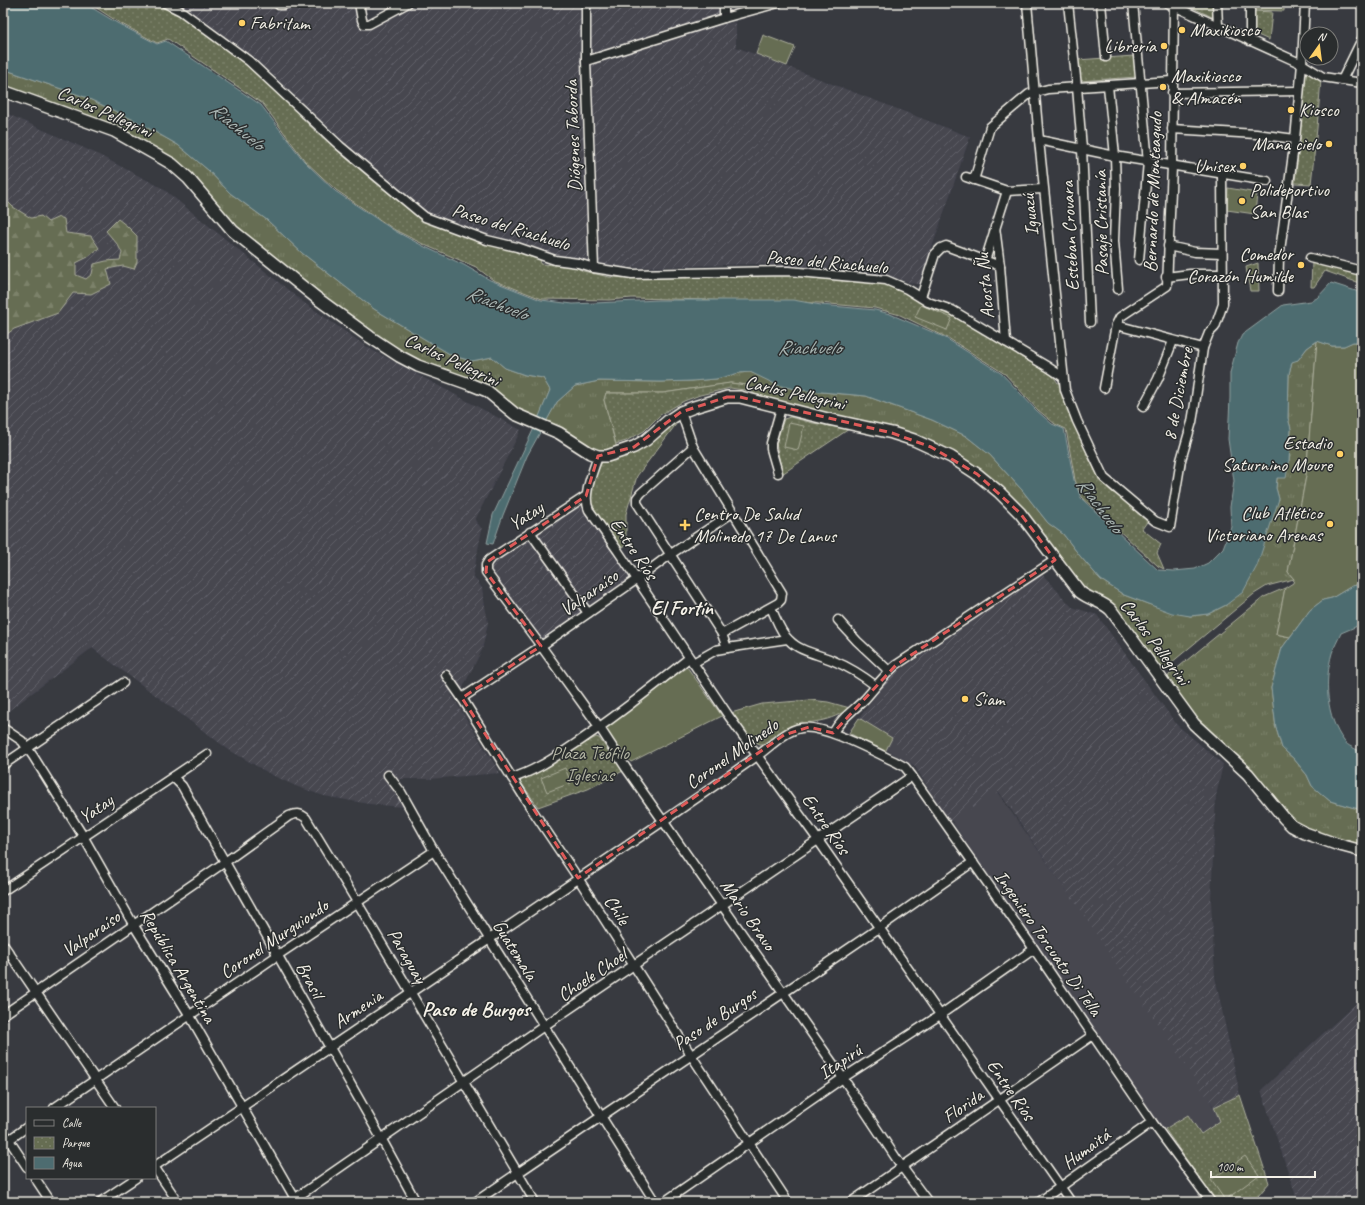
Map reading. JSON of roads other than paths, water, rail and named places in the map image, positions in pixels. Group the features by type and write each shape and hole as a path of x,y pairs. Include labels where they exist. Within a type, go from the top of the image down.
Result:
{"street":[{"name":"Paseo del Riachuelo","path":"165,3 181,7 249,61 340,146 425,217 487,240 517,247 555,260 632,274 796,272 886,280 907,289 928,302 952,310 1063,377"},
{"path":"278,4 287,3"},
{"path":"359,3 364,24 369,24 408,3"},
{"name":"Diógenes Taborda","path":"586,3 586,61 594,268"},
{"path":"724,3 724,18"},
{"path":"586,61 724,18 778,3"},
{"name":"Iguazú","path":"1027,3 1034,92 1065,390 1077,421 1104,478 1155,521 1170,527"},
{"name":"Esteban Crovara","path":"1068,3 1082,149 1090,322"},
{"path":"1101,3 1106,57"},
{"path":"1133,3 1148,162 1139,260"},
{"path":"1217,3 1218,26"},
{"path":"1250,3 1250,41"},
{"path":"1304,26 1305,3"},
{"path":"1172,4 1299,63"},
{"name":"Bernardo de Monteagudo","path":"1116,325 1120,317 1167,286 1166,277 1172,166 1172,4"},
{"path":"1342,80 1362,39"},
{"path":"1278,291 1279,258 1302,66"},
{"path":"1305,66 1323,77 1362,83"},
{"path":"1044,189 1007,191 970,178 990,127 1029,94 1034,92 1077,87 1108,86 1172,80"},
{"name":"Pasaje Cristanía","path":"1108,86 1115,156 1116,189 1114,241 1118,289"},
{"name":"Carlos Pellegrini","path":"3,91 114,131 172,164 188,178 234,231 356,327 390,351 407,360 487,391 515,414 553,431 598,456 607,456 634,447 646,440 669,420 681,412 721,398 733,397 748,399 780,408 892,433 914,440 951,457 977,474 999,492 1020,513 1080,592 1111,610 1194,724 1248,774 1292,826 1305,833 1362,851"},
{"path":"1172,93 1299,91"},
{"path":"1172,129 1256,134 1294,139"},
{"path":"1039,140 1148,162 1267,181"},
{"name":"8 de Diciembre","path":"1170,527 1181,460 1192,422 1202,348 1215,327 1223,304 1222,174"},
{"name":"Acosta Ñu","path":"985,261 1007,191"},
{"name":"Acosta Ñu","path":"995,228 1000,266 1006,342"},
{"path":"921,297 935,254 941,248 946,246 1000,266"},
{"path":"1168,246 1195,252 1222,253"},
{"path":"1310,258 1362,271"},
{"path":"1166,277 1190,274 1222,274"},
{"path":"1104,388 1116,325 1202,348"},
{"path":"1143,407 1158,379 1173,341"},
{"path":"778,473 771,443 780,408"},
{"path":"681,412 693,447 782,593 781,600 771,608 722,634"},
{"path":"693,447 641,493 637,498 637,503 722,634 727,648"},
{"path":"586,496 598,456"},
{"name":"Yatay","path":"486,565 489,560 586,496"},
{"name":"Entre Ríos","path":"586,496 586,504 589,510 691,661 1071,1202"},
{"name":"Valparaíso","path":"462,698 541,646 671,554 732,513"},
{"path":"530,532 588,613"},
{"path":"833,733 839,723 855,709 889,671 1055,560"},
{"name":"Mario Bravo","path":"486,565 486,572 600,728 722,906 843,1078 902,1167 928,1202"},
{"path":"771,608 787,639 798,647 829,658 865,678 876,686"},
{"path":"838,620 857,641 889,671"},
{"path":"512,778 527,773 549,761 600,728 691,661 716,650 787,639"},
{"name":"Chile","path":"446,675 788,1202"},
{"path":"3,765 123,683"},
{"name":"República Argentina","path":"3,728 28,748 83,836 133,924 190,1016 294,1201"},
{"name":"Coronel Molinedo","path":"578,878 663,821 784,736 800,728 814,728 833,733"},
{"name":"Ingeniero Torcuato Di Tella","path":"833,733 902,764 912,776 1034,949 1152,1122 1211,1202"},
{"name":"Yatay","path":"3,891 207,754"},
{"name":"Guatemala","path":"388,775 401,792 434,851 655,1202"},
{"name":"Choele Choel","path":"294,1201 381,1138 912,776"},
{"name":"Brasil","path":"173,777 182,786 416,1202"},
{"name":"Valparaíso","path":"3,1015 37,993 133,924 225,862 289,816 298,814"},
{"name":"Paraguay","path":"298,814 306,818 535,1202"},
{"name":"Coronel Murguiondo","path":"55,1107 278,955 434,851"},
{"name":"Paso de Burgos","path":"476,1202 691,1054 879,928 973,862"},
{"name":"Armenia","path":"156,1166 578,878"},
{"path":"3,944 114,1107"},
{"name":"Itapirú","path":"664,1202 750,1144 843,1078 940,1015 1034,949"},
{"name":"Florida","path":"851,1202 1093,1035"},
{"name":"Humaitá","path":"1039,1202 1152,1122"},
{"path":"6,1142 26,1128"},
{"path":"3,1131 6,1142 26,1165"},
{"path":"156,1169 178,1202"},
{"path":"36,1179 51,1202"},
{"path":"100,1202 134,1179"}],"water":[{"name":"Riachuelo","path":"3,3 84,3 117,23 157,44 166,41 261,105 304,161 335,191 395,231 425,247 464,265 490,280 541,300 573,304 659,300 793,300 821,305 875,310 890,314 944,337 1002,374 1036,410 1052,424 1064,429 1074,480 1081,498 1158,570 1174,571 1195,569 1208,563 1223,548 1231,527 1230,507 1234,481 1228,439 1230,373 1238,343 1242,335 1283,305 1311,301 1317,298 1331,283 1362,293 1362,342 1353,342 1344,346 1332,346 1317,341 1307,348 1298,360 1292,362 1289,374 1288,418 1291,429 1289,461 1286,478 1277,478 1276,488 1279,499 1257,566 1243,592 1226,605 1208,614 1190,616 1172,613 1124,595 1101,580 1063,534 1048,523 1022,490 990,455 966,436 932,420 866,396 799,390 777,385 750,372 739,373 716,379 692,381 599,381 575,386 557,402 527,456 493,544 487,543 493,515 535,426 550,390 543,378 525,375 505,368 492,357 472,361 453,356 374,309 302,253 267,220 230,193 208,170 178,145 134,120 85,97 3,69"},
{"path":"1362,584 1362,624 1341,633 1329,664 1328,698 1333,721 1345,743 1362,753 1362,810 1330,801 1312,786 1307,775 1294,759 1282,748 1276,728 1271,688 1282,648 1310,610 1323,600 1332,598 1352,586"}],"place":[{"name":"Fabritam","path":"242,23"},
{"name":"Maxikiosco","path":"1182,30"},
{"name":"Librería","path":"1164,46"},
{"name":"Maxikiosco & Almacén","path":"1163,87"},
{"name":"Kiosco","path":"1291,110"},
{"name":"Mana cielo","path":"1329,144"},
{"name":"Unisex","path":"1243,166"},
{"name":"Polideportivo San Blas","path":"1242,201"},
{"name":"Comedor Corazón Humilde","path":"1301,265"},
{"name":"Estadio Saturnino Moure","path":"1340,454"},
{"name":"Club Atlético Victoriano Arenas","path":"1330,524"},
{"name":"Centro De Salud Molinedo 17 De Lanus","path":"685,525"},
{"name":"Siam","path":"965,699"}],"district":[{"name":"El Fortín","path":"682,608"},
{"name":"Paso de Burgos","path":"476,1009"}],"park label":[{"name":"Plaza Teófilo Iglesias","path":"590,764"}]}
